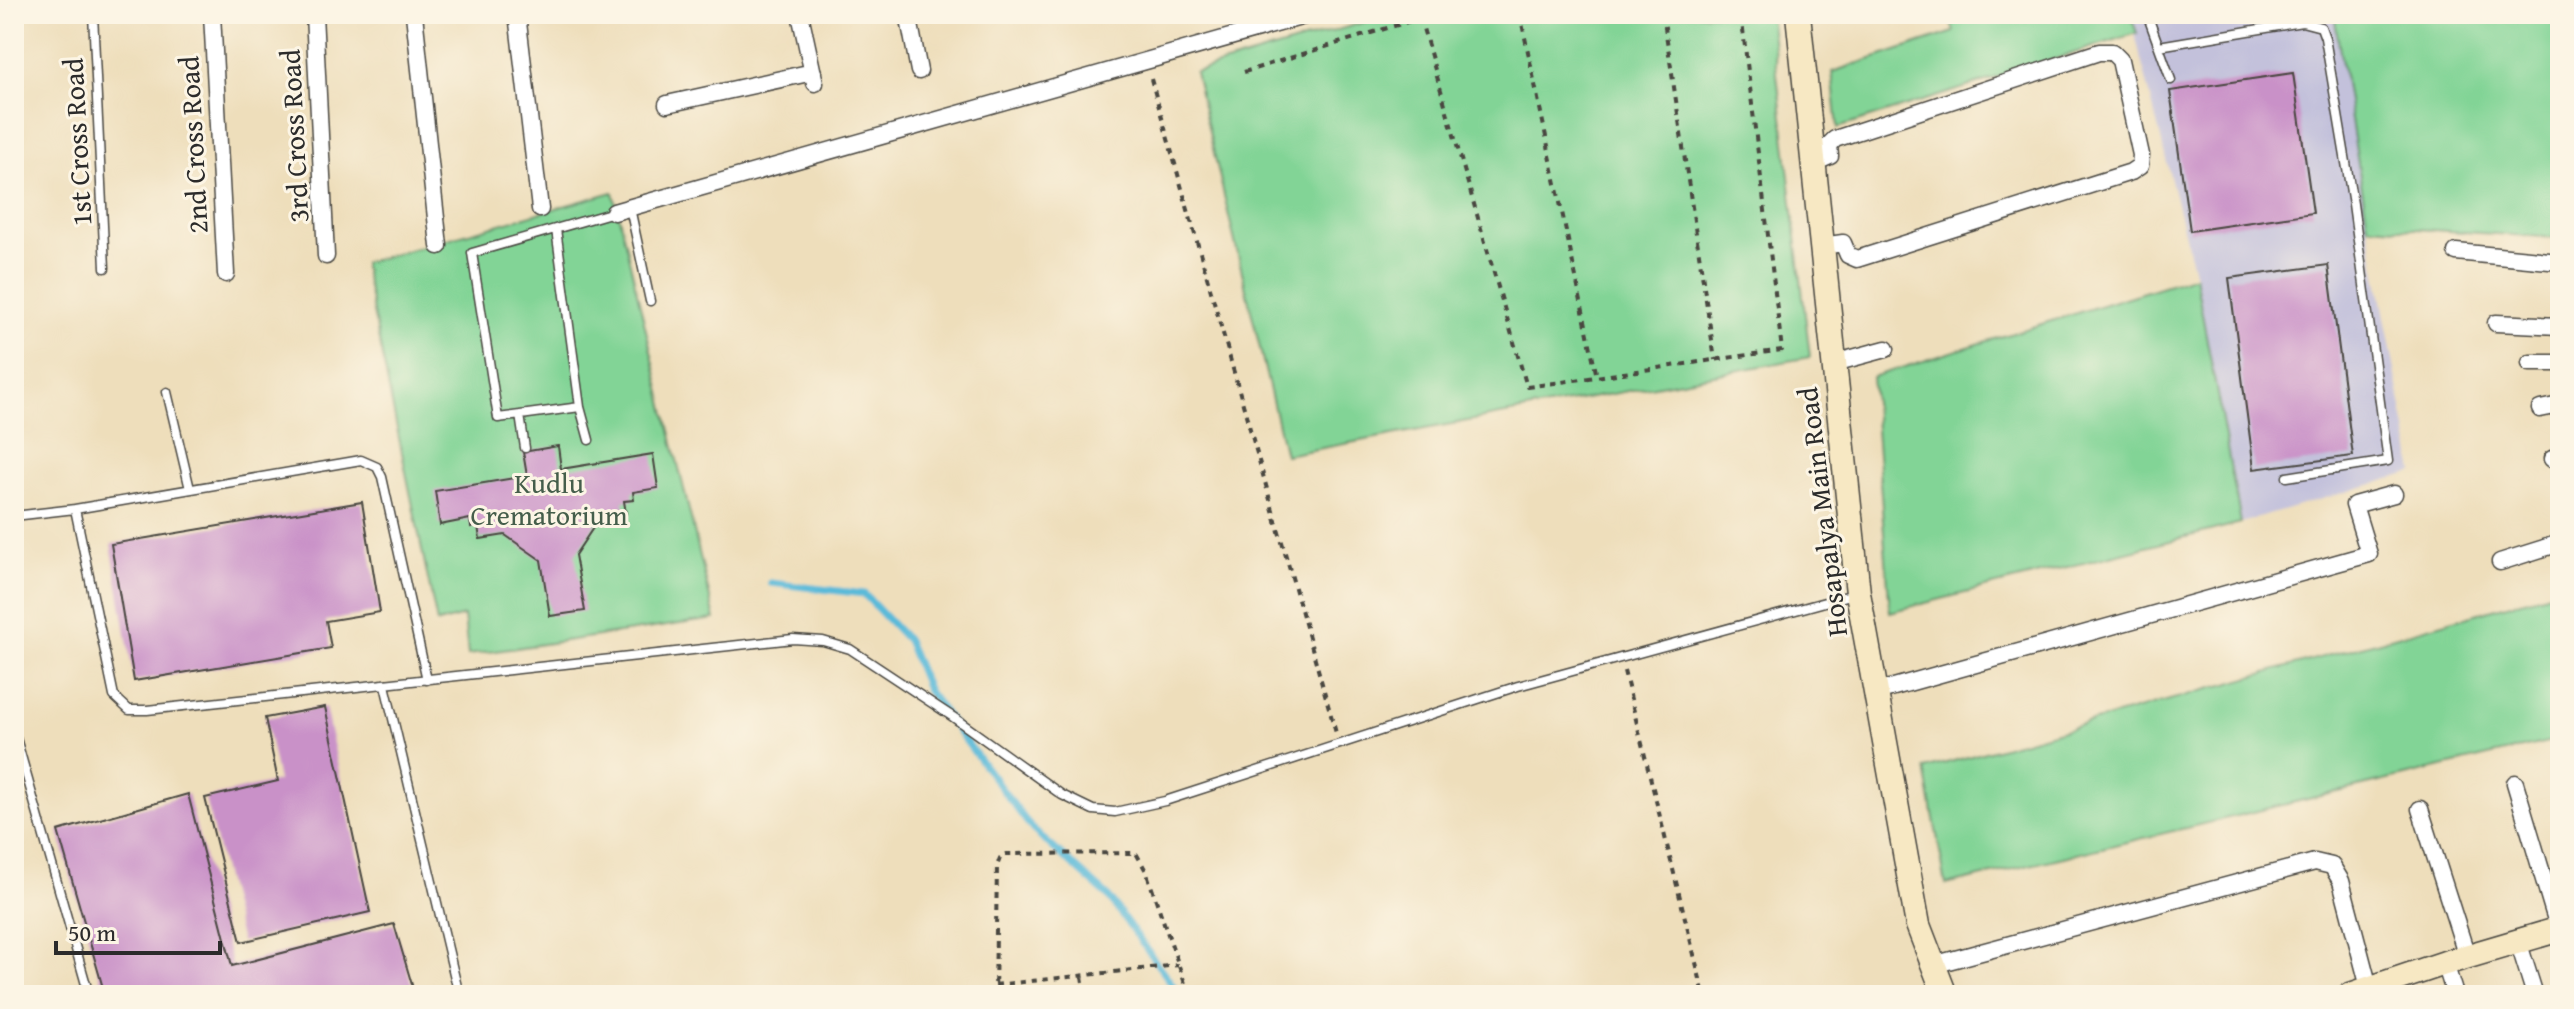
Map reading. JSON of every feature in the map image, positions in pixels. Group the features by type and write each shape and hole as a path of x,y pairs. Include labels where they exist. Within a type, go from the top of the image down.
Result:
{"street":[{"name":"2nd Cross Road","path":"212,14 226,274"},
{"name":"3rd Cross Road","path":"314,14 326,256"},
{"path":"414,14 439,246"},
{"path":"517,14 540,209"},
{"path":"667,104 814,78 800,14"},
{"path":"908,14 919,71"},
{"path":"622,210 1311,14"},
{"name":"Hosapalya Main Road","path":"1798,14 1858,593 1918,925 1945,995"},
{"path":"1814,163 1830,156 1829,145 1835,139 2099,52 2112,52 2120,60 2141,155 2140,166 2131,172 1857,259 1848,255 1843,243 1822,246"},
{"path":"2456,252 2560,262"},
{"path":"2496,323 2560,326"},
{"path":"1834,363 1886,349"},
{"path":"2530,363 2560,363"},
{"path":"2540,409 2560,405"},
{"path":"1876,692 2369,554 2354,505 2394,494"},
{"path":"2500,562 2560,543"},
{"path":"1933,965 2315,862 2332,866 2341,881 2363,993 2456,959 2559,929 2515,783"},
{"path":"2420,809 2456,959 2455,995"},
{"path":"2518,941 2535,995"}],"lane":[{"name":"1st Cross Road","path":"93,14 105,268"},
{"path":"2147,14 2171,80"},
{"path":"2159,46 2302,22 2321,27 2325,38 2353,204 2388,461 2287,477"},
{"path":"580,407 498,418 472,253 622,210 650,301"},
{"path":"556,229 580,407 589,440"},
{"path":"167,392 190,489"},
{"path":"520,415 525,448"},
{"path":"14,516 75,509 361,460 377,467 382,477 427,680"},
{"path":"75,509 114,696 129,710 793,639 823,641 850,649 930,701 1062,795 1093,810 1115,812 1165,801 1518,686 1858,593"},
{"path":"385,685 459,995"},
{"path":"14,731 89,995"}],"path":[{"path":"1244,72 1433,14"},
{"path":"1520,14 1597,377"},
{"path":"1663,14 1715,360"},
{"path":"1420,18 1527,387 1782,350 1741,14"},
{"path":"1146,61 1339,744"},
{"path":"1620,658 1704,995"},
{"path":"995,995 997,866 1000,858 1006,854 1136,853 1146,871 1189,995"},
{"path":"995,985 1178,965"},
{"path":"1082,976 1085,995"}],"shaded area":[{"path":"2130,14 2334,14 2368,226 2414,472 2241,523 2195,276"}],"green space":[{"path":"1392,14 1770,14 1810,357 1285,455 1195,72"},
{"path":"1948,14 2130,14 2137,33 1838,128 1832,72 1954,32"},
{"path":"2334,14 2560,14 2560,238 2368,226"},
{"name":"Kudlu Crematorium","path":"613,192 715,619 468,655 464,616 437,623 363,263"},
{"path":"2195,276 2241,523 1890,612 1872,377"},
{"path":"2560,590 2560,739 1946,885 1925,769"}],"building":[{"path":"2293,73 2313,213 2190,231 2170,91"},
{"path":"2328,265 2353,456 2254,469 2229,278"},
{"path":"558,446 561,469 653,454 658,488 633,492 634,500 624,501 626,514 599,519 575,555 585,611 550,616 541,560 505,535 480,539 478,526 471,527 470,519 440,525 435,491 527,476 523,452"},
{"path":"362,502 380,612 326,621 331,648 134,681 111,544"},
{"path":"325,707 370,912 241,942 205,798 278,781 265,718"},
{"path":"188,794 232,966 394,924 415,995 105,995 58,831"}],"waterway":[{"path":"771,583 864,594 907,640 928,691 1032,829 1107,895 1180,995"}]}
